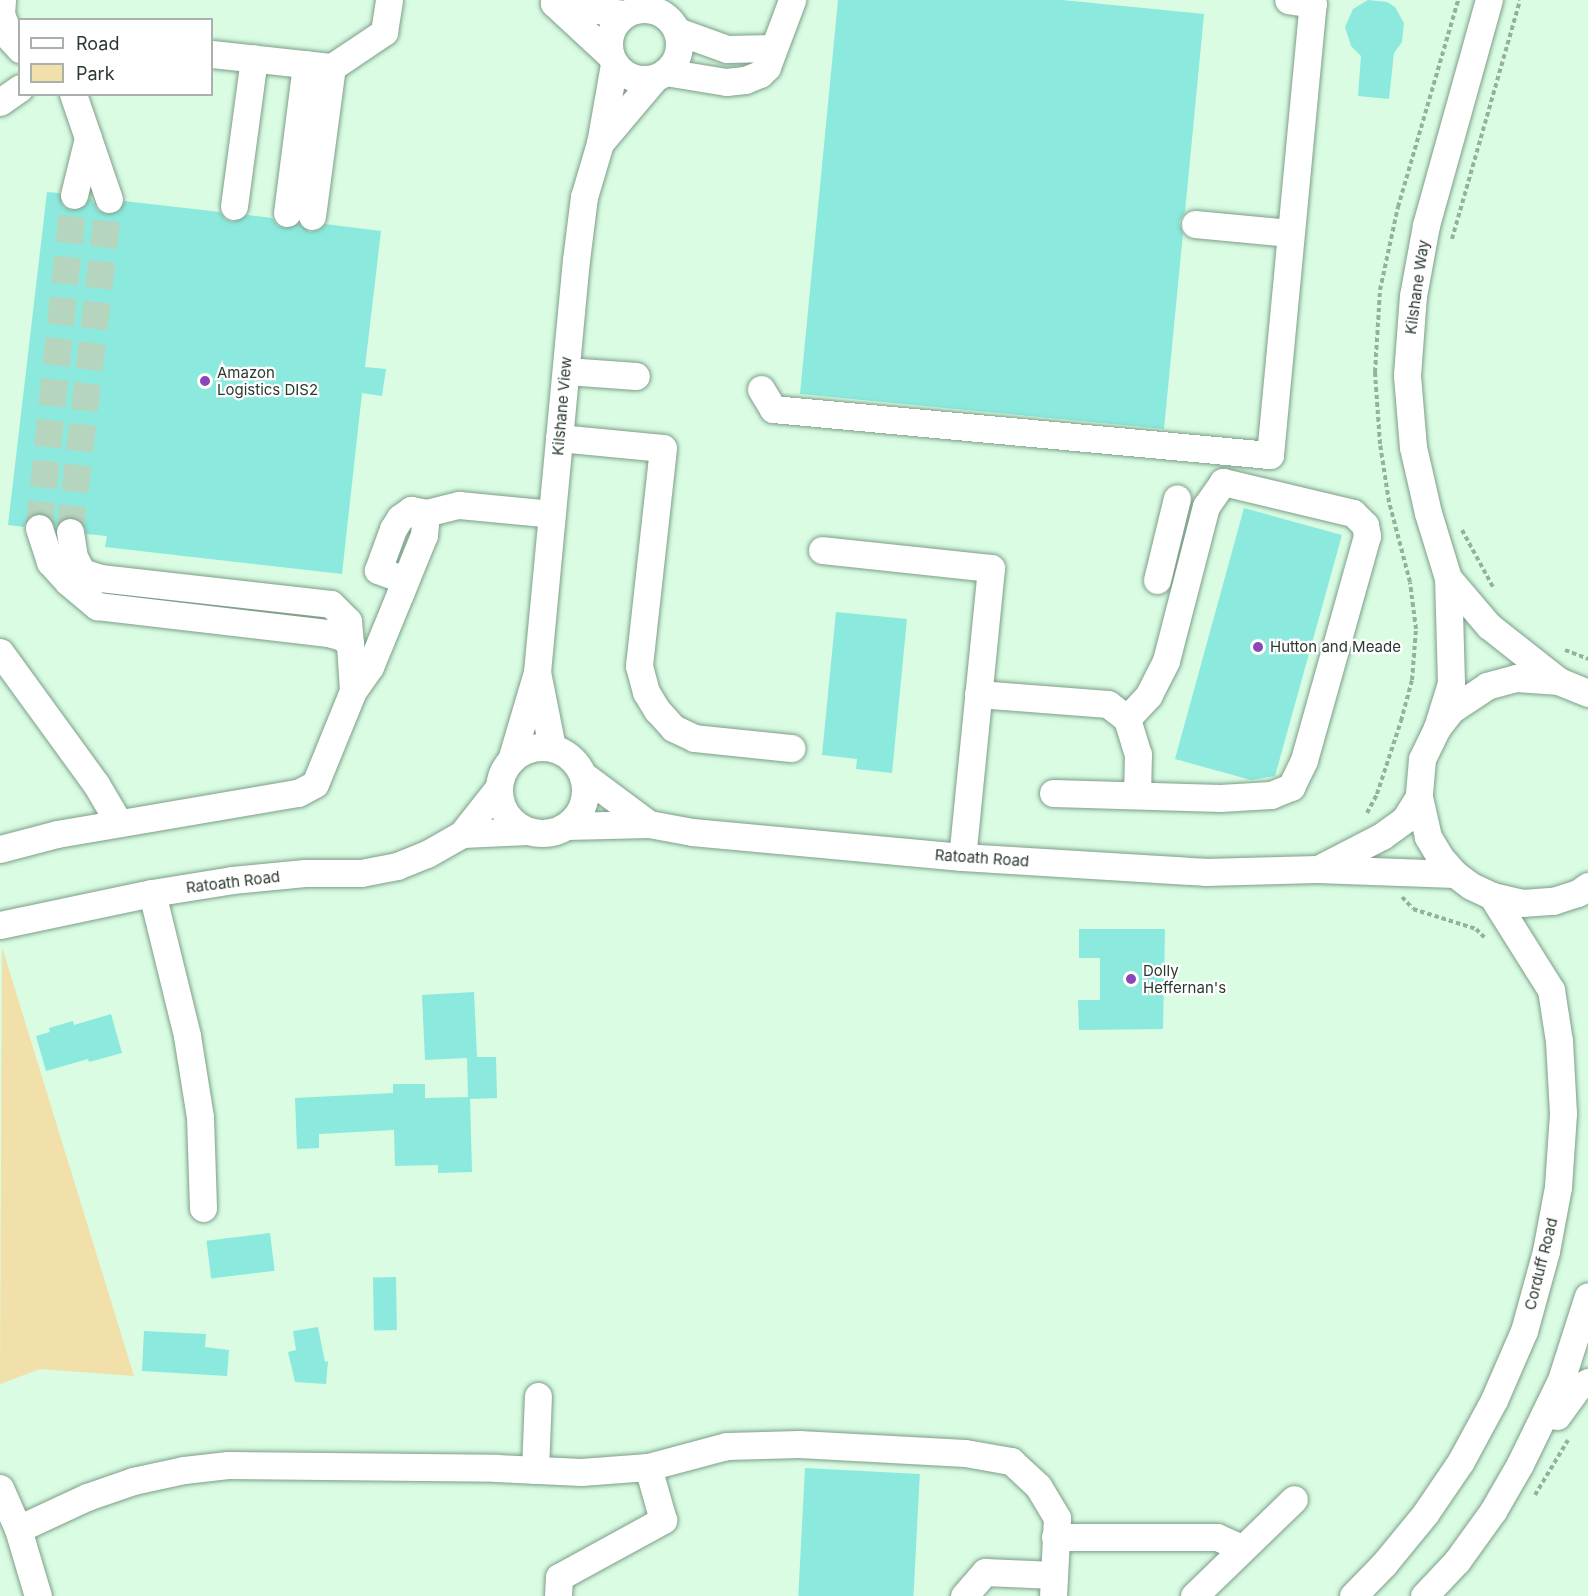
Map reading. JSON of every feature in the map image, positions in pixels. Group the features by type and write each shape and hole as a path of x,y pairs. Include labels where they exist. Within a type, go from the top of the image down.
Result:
{"street":[{"path":"2,0 0,14 10,38 18,48"},
{"path":"213,54 319,65 384,32 389,0"},
{"path":"550,2 632,78 660,75 709,81 745,80 760,74 767,67 772,48 792,0"},
{"path":"761,389 773,409 1270,455 1313,4 1288,0"},
{"name":"Kilshane Way","path":"1437,728 1451,683 1448,578 1428,513 1413,447 1407,375 1411,319 1426,225 1489,0"},
{"path":"550,2 652,9 674,17 728,49 772,48"},
{"path":"612,59 610,31 633,8"},
{"path":"660,75 678,54 680,42 674,17"},
{"path":"234,206 254,58"},
{"name":"Kilshane View","path":"511,760 537,672 584,197 600,143 612,59"},
{"path":"299,214 319,65"},
{"name":"Kilshane View","path":"600,143 660,75"},
{"path":"0,102 18,89"},
{"path":"73,96 109,199"},
{"path":"74,195 88,138"},
{"path":"1195,224 1290,233"},
{"path":"566,371 636,376"},
{"path":"559,438 663,448 639,666 646,692 657,710 673,728 694,738 791,748"},
{"path":"1053,792 1220,798 1271,795 1291,787 1304,760 1358,569 1367,536 1365,525 1353,513 1223,482 1206,506 1166,661 1149,695 1127,719"},
{"path":"1157,580 1177,498"},
{"path":"0,849 57,834 307,790 320,776 353,691 370,667 405,580 378,570 393,529 400,518 411,510 426,513 459,505 552,514"},
{"path":"39,528 50,562 75,577 97,606 328,633 342,637 350,644 353,691"},
{"path":"70,532 75,577"},
{"path":"822,550 991,568 962,857"},
{"name":"Kilshane Way","path":"1448,578 1489,626 1559,681"},
{"path":"0,652 96,784 119,823"},
{"name":"Kilshane View","path":"537,672 552,747"},
{"path":"1588,693 1559,681 1516,678 1487,686 1451,710 1437,728 1422,759 1419,797 1428,837 1455,874 1492,896 1522,903 1553,901 1578,893 1588,886"},
{"path":"978,694 1108,704 1127,719 1138,754 1137,794"},
{"path":"552,747 565,753 576,762 583,776 586,790 583,805 576,817 566,826 548,832 528,831 516,824 505,811 499,787 502,772 511,760 530,749 552,747"},
{"name":"Ratoath Road","path":"583,776 649,824"},
{"name":"Ratoath Road","path":"0,925 152,893 232,880 305,873 362,873 397,866 427,854 462,834 499,787"},
{"name":"Ratoath Road","path":"1317,869 1382,836 1405,819 1419,797"},
{"name":"Ratoath Road","path":"566,826 649,824 692,832 962,857 1205,872 1317,869 1455,874"},
{"name":"Ratoath Road","path":"462,834 528,831"},
{"path":"152,893 189,1047 200,1117 203,1208"},
{"name":"Corduff Road","path":"1353,1596 1384,1564 1425,1514 1461,1461 1494,1400 1524,1331 1546,1251 1558,1186 1563,1113 1559,1041 1551,990 1492,896"},
{"path":"1424,1596 1456,1561 1493,1511 1520,1464 1560,1380 1588,1296"},
{"path":"1520,1464 1577,1388 1588,1382"},
{"path":"535,1470 538,1396"},
{"path":"18,1529 96,1494 133,1481 184,1470 282,1464 581,1472 648,1467 727,1446 799,1444 977,1455 1011,1461 1038,1486 1057,1518 1054,1586 985,1572 964,1596"},
{"path":"558,1596 559,1577 663,1520 648,1467"},
{"path":"0,1488 18,1529 38,1596"},
{"path":"1194,1596 1294,1499"},
{"path":"1055,1537 1217,1537 1242,1548"}],"path":[{"path":"1451,243 1520,0"},
{"path":"1462,529 1498,594"},
{"path":"1560,647 1588,659"},
{"path":"1403,902 1413,909 1476,928 1492,944"}],"green space":[{"path":"2,947 134,1376 40,1369 0,1384"}],"building":[{"path":"838,0 1062,0 1204,14 1185,212 1179,222 1183,233 1164,429 800,394"},
{"path":"1368,0 1387,2 1395,7 1404,23 1402,42 1394,53 1389,99 1358,96 1361,56 1351,46 1345,27 1353,9"},
{"name":"Amazon Logistics DIS2","path":"47,192 59,193 63,206 71,210 85,206 90,197 98,210 107,214 120,210 124,201 220,212 225,219 232,222 247,215 272,218 277,225 284,228 298,223 310,232 318,230 325,224 381,231 365,367 386,369 382,396 362,393 342,574 105,547 107,536 86,534 83,523 75,517 61,519 55,527 49,516 35,513 27,518 24,527 8,525"},
{"name":"Hutton and Meade","path":"1244,508 1342,535 1275,776 1251,780 1175,759"},
{"path":"836,612 907,619 892,773 856,769 857,759 822,755"},
{"name":"Dolly Heffernan's","path":"1079,929 1165,929 1163,1029 1079,1030 1078,1000 1100,1000 1100,958 1079,958"},
{"path":"474,992 477,1057 496,1057 497,1098 470,1099 472,1172 438,1173 438,1165 395,1166 394,1130 319,1134 319,1148 297,1149 295,1098 393,1093 393,1084 425,1084 425,1098 468,1097 467,1058 425,1060 422,995"},
{"path":"111,1014 122,1053 89,1062 88,1059 46,1071 36,1036 50,1032 49,1028 73,1021 74,1025"},
{"path":"270,1233 275,1271 211,1279 206,1241"},
{"path":"373,1277 396,1277 397,1330 374,1330"},
{"path":"318,1327 325,1362 328,1361 326,1384 295,1382 288,1352 296,1350 293,1331"},
{"path":"144,1331 206,1334 205,1347 229,1350 227,1376 142,1371"},
{"path":"805,1468 920,1474 913,1596 798,1596"}],"tunnel":[{"path":"39,528 74,195"},
{"path":"70,532 109,199"}],"place":[{"name":"Amazon Logistics DIS2","path":"205,381"},
{"name":"Hutton and Meade","path":"1258,647"},
{"name":"Dolly Heffernan's","path":"1131,979"}]}
